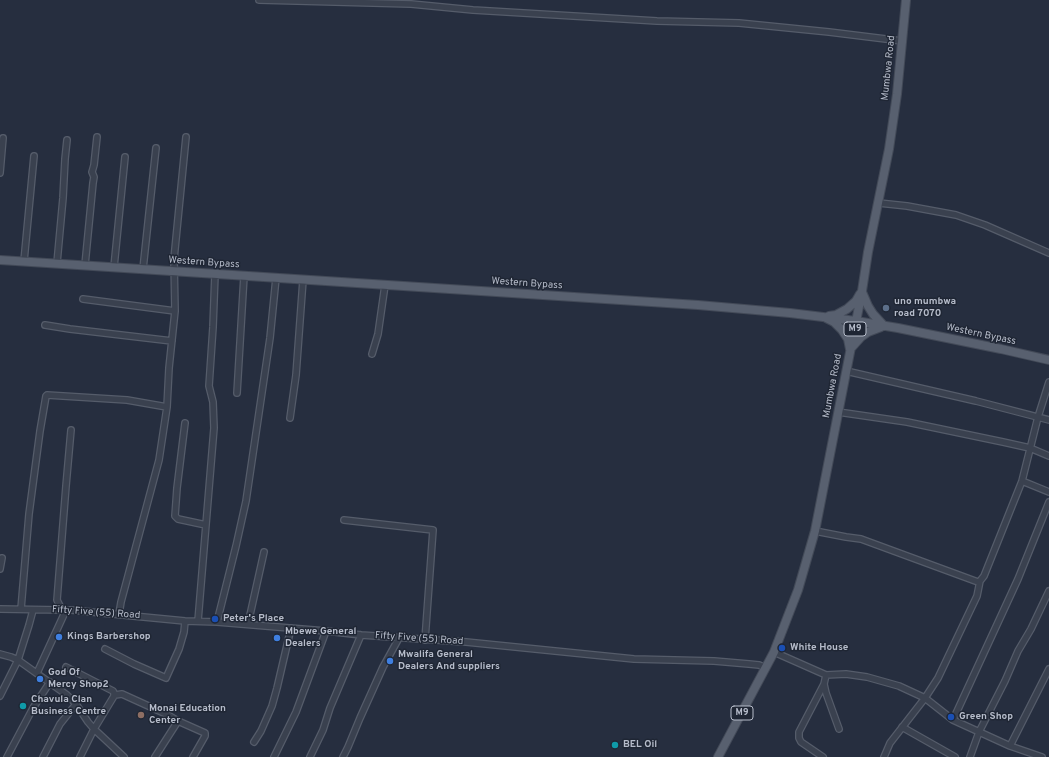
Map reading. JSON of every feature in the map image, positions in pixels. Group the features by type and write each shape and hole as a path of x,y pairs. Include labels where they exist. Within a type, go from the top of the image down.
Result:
{"main road":[{"name":"Mumbwa Road","path":"718,757 774,652 798,590 815,531 889,149 897,94 906,0"},
{"name":"Western Bypass","path":"0,260 698,305 824,317 884,326 1049,360"},
{"path":"824,317 836,315 847,309 856,301 862,291"},
{"path":"862,291 872,314 884,326"},
{"path":"824,317 834,322 842,330 848,339 851,350"},
{"path":"851,350 856,342 868,332 884,326"}],"street":[{"path":"259,0 411,4 473,10 657,21 738,23 902,41"},
{"path":"85,265 94,177 92,172 97,137"},
{"path":"119,614 159,460 167,407 175,311 174,271 186,137"},
{"path":"0,173 3,138"},
{"path":"57,264 67,140"},
{"path":"143,269 156,148"},
{"path":"24,261 34,156"},
{"path":"114,267 125,156"},
{"path":"879,203 907,206 956,215 985,225 1049,253"},
{"path":"198,621 214,428 213,402 209,386 215,274"},
{"path":"237,393 244,276"},
{"path":"217,622 246,501 269,346 276,278"},
{"path":"290,418 296,375 303,280"},
{"path":"372,354 378,334 385,285"},
{"path":"83,299 175,311"},
{"path":"45,325 172,341"},
{"path":"846,371 1049,420"},
{"path":"884,757 890,743 925,698 938,678 977,596 980,582 984,576 1022,481 1038,417 1049,382"},
{"path":"21,609 29,514 46,396 134,401 167,407"},
{"path":"838,412 907,422 1003,442 1030,448 1049,456"},
{"path":"185,423 175,516 178,519 206,525"},
{"path":"37,673 64,610 57,600 72,430"},
{"path":"1022,481 1049,492"},
{"path":"953,720 1018,579 1049,502"},
{"path":"344,520 433,530 425,640"},
{"path":"815,531 861,539 980,582"},
{"path":"248,624 264,552"},
{"path":"0,569 2,558"},
{"path":"970,757 979,732 1049,591"},
{"name":"Fifty Five (55) Road","path":"0,609 70,610 186,621 248,624 361,635 466,642 634,659 714,661 759,665 766,668"},
{"path":"0,696 18,660 30,625 33,610"},
{"path":"105,649 166,678 179,649 186,621"},
{"path":"254,742 272,706 291,628"},
{"path":"274,757 296,712 326,631"},
{"path":"310,757 323,730 330,708 361,635"},
{"path":"343,757 360,718 399,638"},
{"path":"774,652 826,675 846,674 867,677 899,686 925,698 953,720 1010,746 1042,757"},
{"path":"0,654 18,660 50,682 67,696 76,704 94,729 124,757"},
{"path":"66,667 114,691 114,695"},
{"path":"1010,746 1049,669"},
{"path":"823,757 801,742 799,732 824,684 826,675"},
{"path":"7,757 33,708 50,682"},
{"path":"824,684 840,729"},
{"path":"114,695 122,694 205,733 205,736 193,757"},
{"path":"80,757 114,695"},
{"path":"43,757 60,724 76,704"},
{"path":"155,757 178,721"},
{"path":"902,727 955,757"}],"place":[{"name":"uno mumbwa road 7070","path":"886,308"},
{"name":"Peter's Place","path":"215,619"},
{"name":"Kings Barbershop","path":"59,637"},
{"name":"Mbewe General Dealers","path":"277,638"},
{"name":"White House","path":"782,648"},
{"name":"Mwalifa General Dealers And suppliers","path":"390,661"},
{"name":"God Of Mercy Shop2","path":"40,679"},
{"name":"Chavula Clan Business Centre","path":"23,706"},
{"name":"Monai Education Center","path":"141,715"},
{"name":"Green Shop","path":"951,717"},
{"name":"BEL Oil","path":"615,745"}]}
